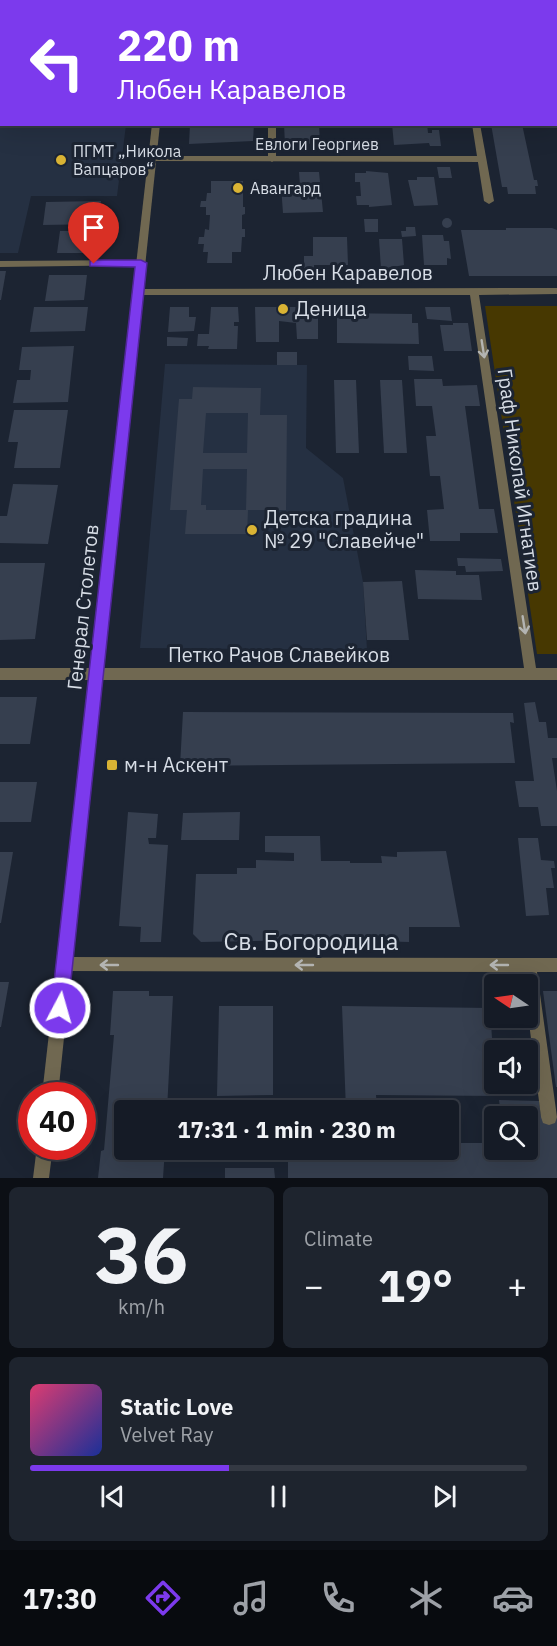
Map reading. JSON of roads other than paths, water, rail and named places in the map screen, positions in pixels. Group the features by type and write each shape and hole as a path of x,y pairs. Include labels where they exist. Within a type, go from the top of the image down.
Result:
{"street":[{"name":"Генерал Столетов","path":"51,1082 156,126"},
{"path":"272,126 272,159"},
{"path":"476,126 489,201"},
{"name":"Евлоги Георгиев","path":"153,159 482,159"},
{"path":"0,264 141,263"},
{"name":"Граф Николай Игнатиев","path":"474,291 531,674"},
{"name":"Любен Каравелов","path":"138,292 557,291"},
{"name":"Петко Рачов Славейков","path":"0,674 557,674"},
{"name":"Св. Богородица","path":"64,964 557,965"},
{"path":"529,965 549,1117"},
{"path":"41,1178 43,1160"}],"place":[{"name":"ПГМТ „Никола Вапцаров“","path":"61,160"},
{"name":"Авангард","path":"238,188"},
{"name":"Деница","path":"283,309"},
{"name":"Детска градина № 29 \"Славейче\"","path":"252,530"},
{"name":"м-н Аскент","path":"112,765"}]}
